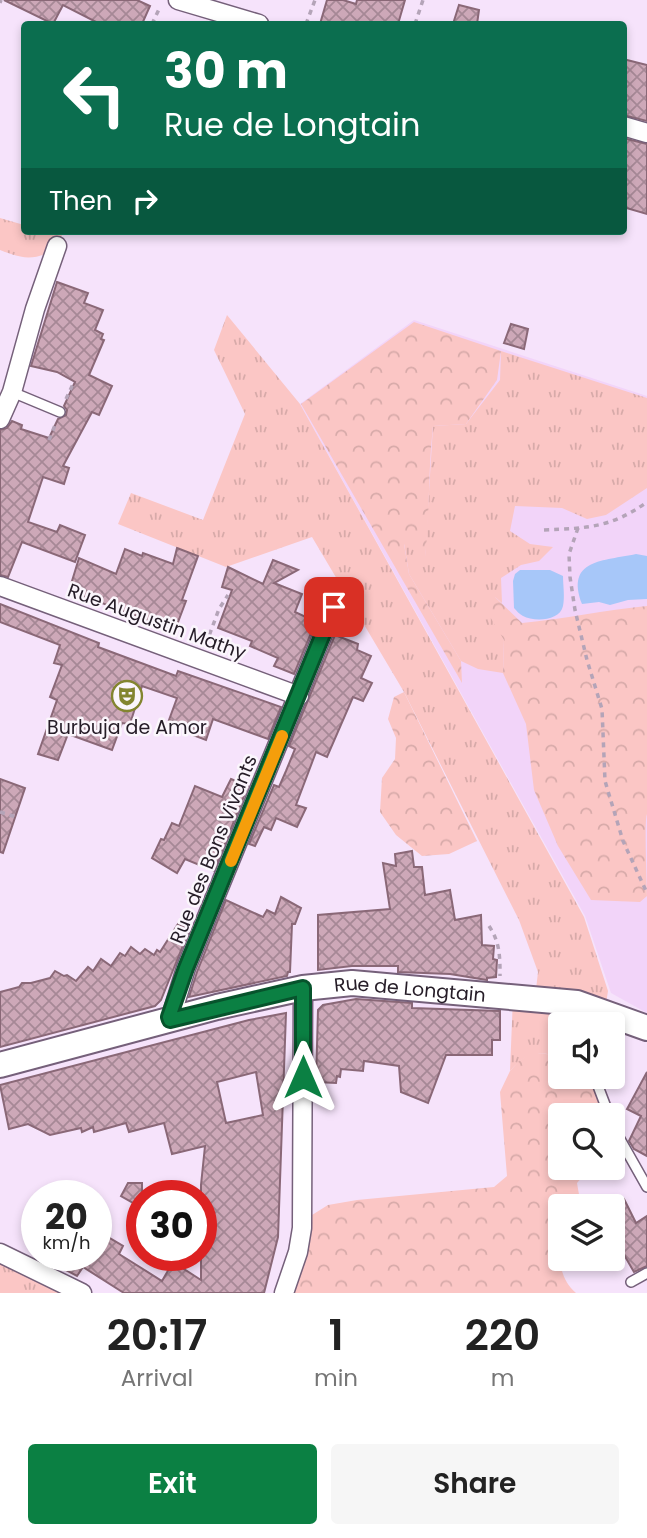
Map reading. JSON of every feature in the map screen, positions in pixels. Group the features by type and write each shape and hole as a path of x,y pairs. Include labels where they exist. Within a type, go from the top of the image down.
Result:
{"street":[{"path":"178,0 249,21"},
{"path":"627,127 647,133"},
{"path":"0,419 12,392 35,309 57,246"},
{"name":"Rue Augustin Mathy","path":"0,586 299,696"},
{"name":"Rue des Bons Vivants","path":"170,1020 186,968 334,607"},
{"name":"Rue de Longtain","path":"0,1065 303,988 352,983 536,998 578,1003 597,1012"},
{"path":"284,1293 295,1262 302,1227 303,988"},
{"name":"Rue de Longtain","path":"625,1022 647,1028"},
{"path":"0,1253 82,1293"}],"lane":[{"path":"12,392 60,412"},
{"path":"625,1148 647,1187"},
{"path":"631,1282 647,1273"}],"path":[{"path":"153,21 163,0"},
{"path":"307,21 316,0"},
{"path":"416,21 423,0"},
{"path":"544,530 594,527 628,516 647,502"},
{"path":"578,528 569,554 570,577 587,660 602,709 605,781 623,841 647,893"},
{"path":"200,660 219,609 228,595"},
{"path":"0,812 16,817"},
{"path":"489,926 496,936 500,954 499,996"}],"shaded area":[{"path":"414,320 647,396 647,1013 611,993 585,916 300,404"}],"green space":[{"path":"0,218 21,224 21,235 62,235 55,250 40,256 28,258 0,250"},
{"path":"227,315 300,404 584,917 608,991 605,1012 548,1012 548,1054 527,1057 510,1071 513,997 535,998 538,972 519,920 404,692 312,537 226,567 118,524 131,493 203,520 245,414 214,350"},
{"path":"414,322 501,351 497,380 466,424 433,426 425,558 404,544 409,574 461,661 462,683 301,404"},
{"path":"501,351 647,398 647,488 606,515 587,519 562,508 515,506 510,531 530,544 553,547 539,561 521,565 501,578 502,603 495,597 504,640 503,673 478,669 461,661 409,574 404,543 425,557 433,426 466,424 500,380"},
{"path":"495,597 522,623 647,606 647,896 640,902 591,900 558,846 534,790 526,724 503,673 504,640 486,610"},
{"path":"404,692 477,841 449,854 422,856 396,835 380,812 382,778 395,759 396,738 388,719 394,697"},
{"path":"531,1053 548,1054 548,1089 601,1089 605,1103 548,1103 548,1180 580,1180 577,1183 579,1194 548,1194 548,1271 562,1271 568,1285 576,1293 284,1293 302,1228 312,1215 328,1205 494,1187 507,1176 500,1092 510,1071"},
{"path":"0,1260 67,1293 0,1293"}],"water":[{"path":"636,554 647,556 647,599 610,605 599,602 582,604 578,589 583,570 600,561"},
{"path":"520,570 550,570 563,576 564,602 557,615 546,619 533,619 514,608 513,581"}],"building":[{"path":"4,0 137,0 150,6 143,21 94,21 63,5 55,21 47,21"},
{"path":"327,0 343,0 356,4 357,0 405,0 399,21 321,21"},
{"path":"459,5 479,10 477,21 454,21"},
{"path":"627,60 647,65 647,121 627,116"},
{"path":"627,139 647,144 647,214 627,208"},
{"path":"57,282 88,293 84,303 103,310 95,330 103,334 101,339 104,340 89,375 112,386 99,415 92,412 63,466 69,468 64,484 43,477 28,522 57,532 60,525 85,535 75,562 22,542 8,577 0,575 0,430 7,428 12,421 22,425 21,429 49,438 58,419 66,415 64,406 75,382 57,372 31,366"},
{"path":"511,324 528,329 524,349 504,343"},
{"path":"177,548 198,556 182,600 186,601 175,630 69,591 79,558 116,574 125,549 173,564"},
{"path":"273,560 298,570 274,583 302,594 295,612 308,618 306,623 314,626 294,674 274,666 278,658 250,646 252,641 218,628 232,590 222,587 228,567 263,584"},
{"path":"0,604 99,643 98,647 176,676 178,671 281,707 268,739 213,719 206,740 190,734 193,727 169,720 177,698 142,686 130,724 122,723 112,750 68,734 58,760 38,754 57,700 50,697 62,665 54,663 60,645 0,622"},
{"path":"335,635 358,644 357,650 371,656 361,678 372,683 363,701 353,697 327,757 316,752 296,805 306,808 297,827 276,818 271,830 264,827 255,846 249,844 274,785 279,787 286,771 295,749 289,746"},
{"path":"0,779 25,788 3,853 0,852"},
{"path":"231,779 248,786 214,871 185,859 177,873 152,858 172,823 179,826 195,786 222,797"},
{"path":"412,851 414,867 422,867 425,895 450,890 455,920 481,915 482,945 494,946 496,977 487,980 450,974 398,972 398,966 352,966 318,970 318,915 390,909 383,863 396,866 395,854"},
{"path":"281,897 301,908 295,924 292,924 290,972 287,976 189,997 226,900 263,917 267,910 275,914"},
{"path":"178,924 190,928 161,1000 155,1006 0,1047 0,992 19,987 22,983 50,978 55,971 76,981 88,967 93,971 101,959 111,966 120,953 125,956 131,947 140,954 145,949 154,955 157,950 160,952"},
{"path":"356,999 412,1003 412,1008 500,1011 500,1040 492,1040 492,1055 446,1055 428,1103 401,1092 399,1066 364,1061 363,1071 341,1069 336,1083 316,1082 318,1010 323,1005"},
{"path":"286,1013 278,1237 264,1293 124,1293 89,1271 112,1271 112,1240 123,1246 119,1254 126,1258 126,1271 146,1271 162,1281 168,1271 187,1271 201,1280 201,1271 217,1271 217,1180 202,1180 205,1146 172,1154 164,1123 129,1132 126,1123 94,1132 93,1127 82,1132 81,1128 50,1135 28,1124 9,1129 0,1085 249,1020","holes":["256,1072 263,1115 226,1123 217,1082"]},
{"path":"647,1072 647,1156 634,1149 629,1141 641,1116 627,1109"},
{"path":"625,1201 636,1223 647,1216 647,1266 634,1272 625,1256"},
{"path":"68,1271 80,1271 77,1276"}],"slow traffic":[{"path":"231,861 282,736"}],"place":[{"name":"Burbuja de Amor","path":"127,696"}],"route":[{"path":"303,1077 303,988 170,1020 169,1017 186,968 334,607"}]}
